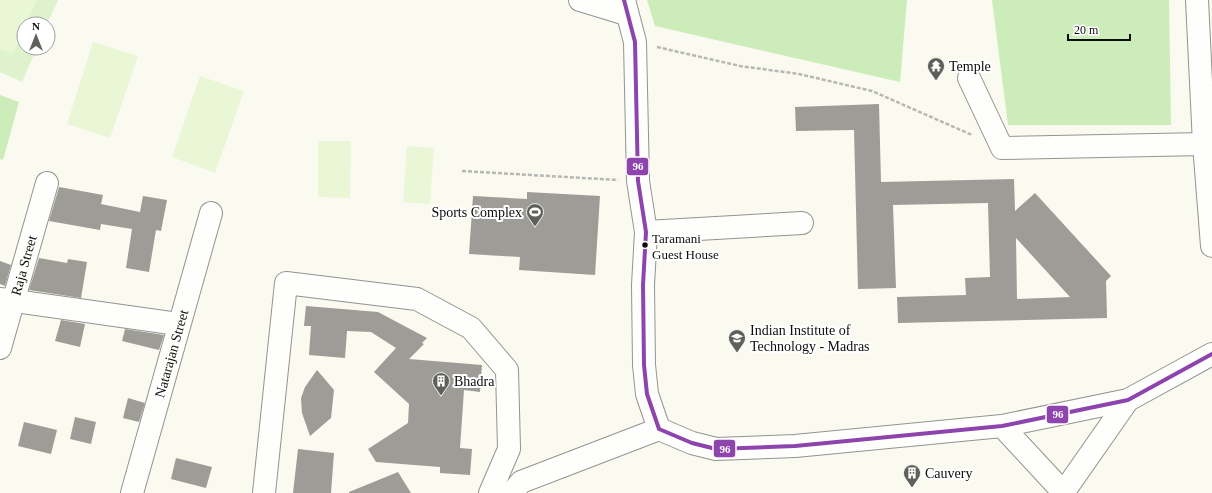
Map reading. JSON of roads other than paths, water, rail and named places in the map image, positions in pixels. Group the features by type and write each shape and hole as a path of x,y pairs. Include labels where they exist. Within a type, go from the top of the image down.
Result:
{"street":[{"path":"580,0 625,7 635,42 638,181 646,232 643,285 644,365 647,394 659,429"},
{"path":"1196,0 1205,38 1204,144 1212,246"},
{"path":"968,78 1002,148 1204,144"},
{"name":"Raja Street","path":"0,348 7,300 47,183"},
{"name":"Natarajan Street","path":"132,493 178,324 211,213"},
{"path":"646,232 802,223"},
{"path":"264,493 286,283 417,299 471,328 507,370 509,449 490,493"},
{"path":"7,300 178,324"},
{"path":"512,493 521,482 659,429 692,443 716,449 795,446 1002,426 1128,400 1212,354"},
{"path":"1002,426 1063,492 1128,400"}],"place":[{"name":"Temple","path":"936,81"},
{"name":"Sports Complex","path":"535,227"},
{"name":"Taramani Guest House","path":"645,245"},
{"name":"Indian Institute of Technology - Madras","path":"737,353"},
{"name":"Bhadra","path":"441,396"},
{"name":"Cauvery","path":"912,488"}]}
